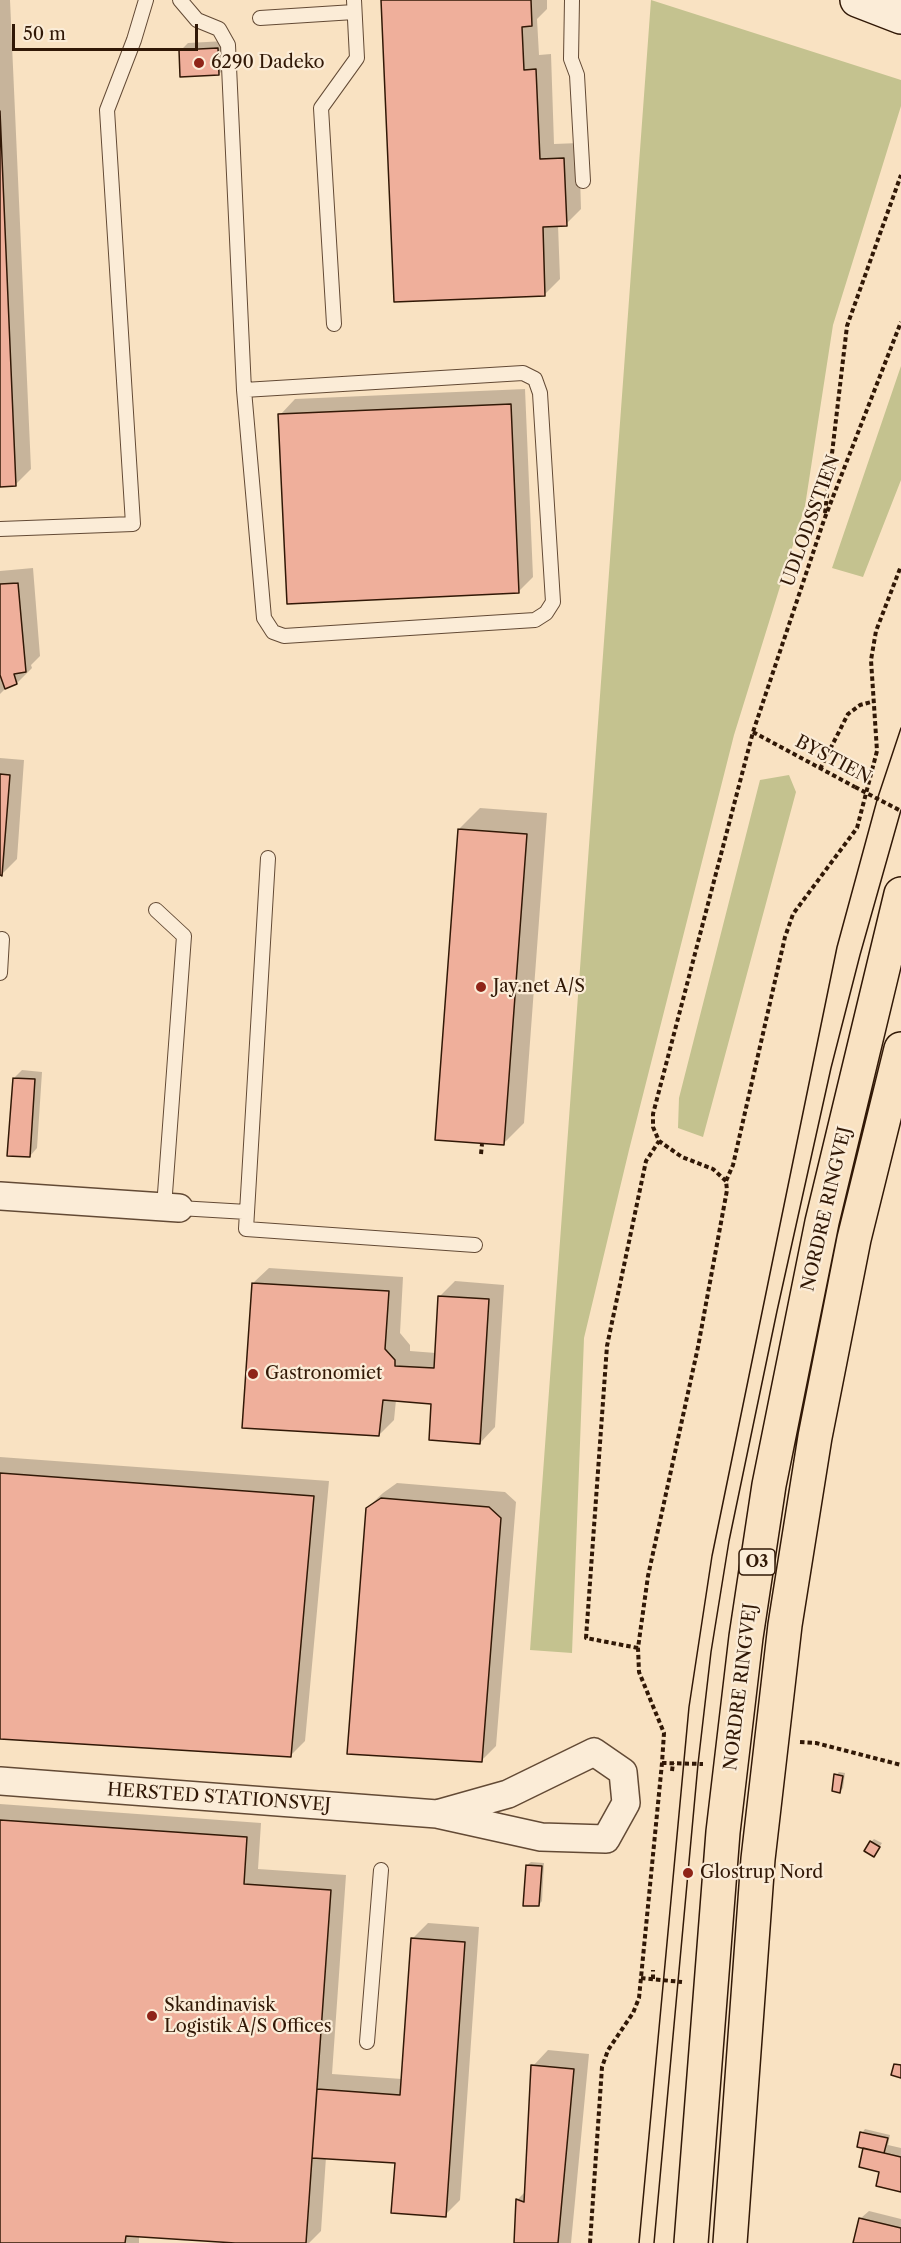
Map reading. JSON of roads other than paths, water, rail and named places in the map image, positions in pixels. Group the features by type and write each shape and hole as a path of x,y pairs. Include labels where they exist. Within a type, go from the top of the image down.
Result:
{"main road":[{"name":"NORDRE RINGVEJ","path":"691,2243 723,1832 746,1637 769,1485 822,1222 901,894"},
{"name":"NORDRE RINGVEJ","path":"730,2243 758,1859 785,1625 815,1437 854,1239 901,1049"}],"street":[{"path":"857,0 901,17"},
{"path":"0,1196 171,1207"},
{"name":"HERSTED STATIONSVEJ","path":"0,1781 437,1814 542,1837 606,1839 626,1803 623,1772 594,1752 508,1794 437,1814"}],"lane":[{"path":"0,529 132,524 107,110 134,40 146,0"},
{"path":"180,0 196,20 219,29 228,45 244,390 264,618 273,632 284,636 535,620 546,613 553,602 540,393 535,379 523,373 244,390"},
{"path":"572,0 571,59 577,75 583,181"},
{"path":"260,18 354,6 357,58 321,108 334,324"},
{"path":"268,858 246,1228 475,1245"},
{"path":"156,910 184,936 171,1207 247,1212"},
{"path":"0,973 3,939"},
{"path":"367,2042 381,1870"}],"tram line":[{"path":"639,2243 689,1707 712,1556 837,947 877,800 901,728"},
{"path":"654,2243 698,1764 711,1652 729,1541 831,1068 901,810"}],"place":[{"name":"6290 Dadeko","path":"199,63"},
{"name":"Jay.net A/S","path":"481,987"},
{"name":"Gastronomiet","path":"253,1374"},
{"name":"Glostrup Nord","path":"688,1873"},
{"name":"Skandinavisk Logistik A/S Offices","path":"152,2016"}]}
